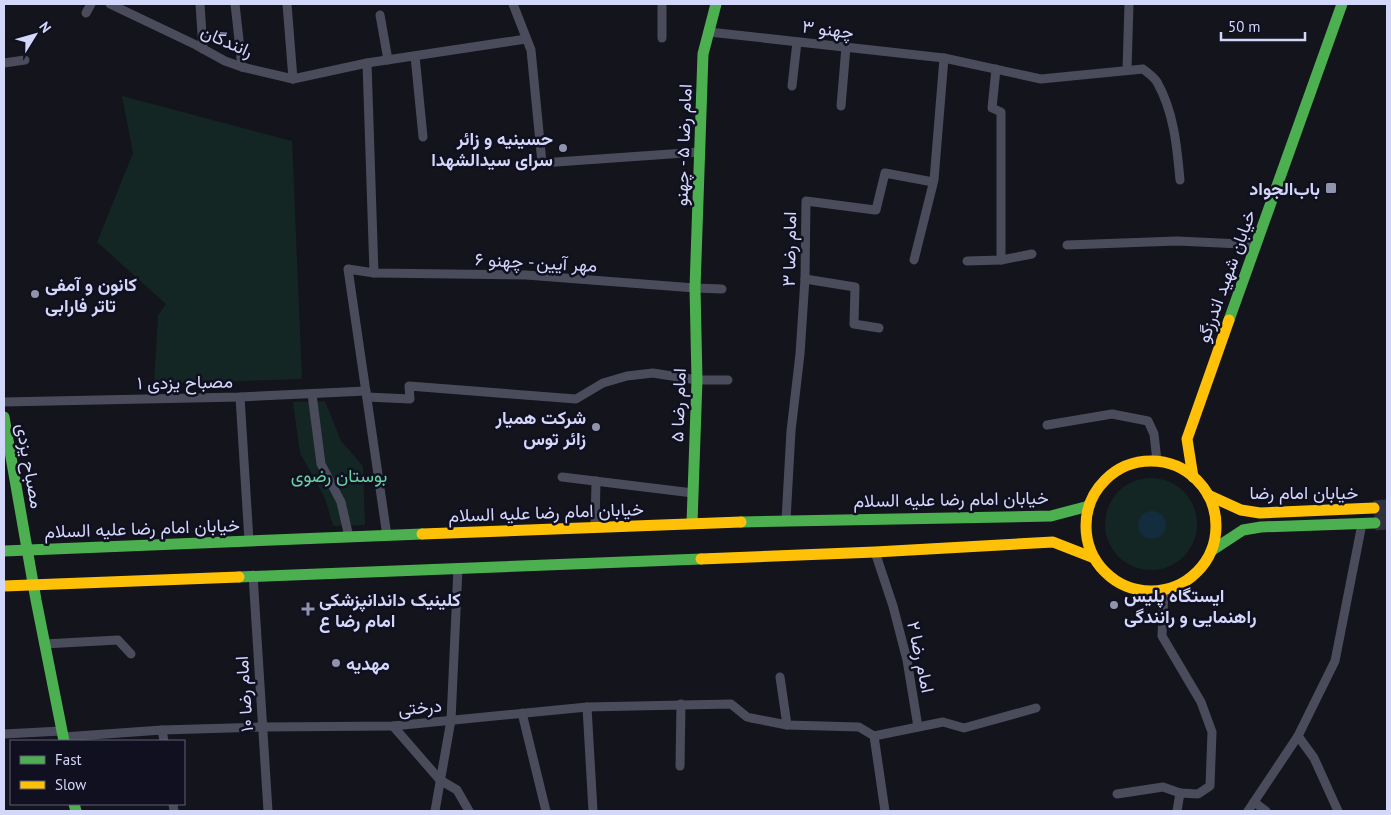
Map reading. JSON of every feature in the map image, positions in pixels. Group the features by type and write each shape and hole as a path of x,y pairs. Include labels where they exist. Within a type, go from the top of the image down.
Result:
{"main road":[{"name":"امام رضا ۵ - چهنو","path":"695,288 703,54 716,4"},
{"name":"خیابان شهید اندرزگو","path":"1193,477 1187,439 1342,4"},
{"name":"امام رضا ۵","path":"692,524 697,380 695,288"},
{"name":"مصباح یزدی","path":"4,417 44,644 63,737"},
{"path":"1157,461 1163,461 1177,467 1193,477 1208,495 1214,513 1216,532 1212,551 1200,569 1184,583 1164,590 1143,591 1124,585 1107,574 1094,558 1087,539 1085,522 1089,506 1099,487 1114,473 1132,464 1157,461"},
{"name":"خیابان امام رضا","path":"1208,495 1241,510 1260,513 1374,508"},
{"name":"خیابان امام رضا علیه السلام","path":"4,551 786,520 1050,516 1089,506"},
{"name":"خیابان امام رضا","path":"1212,551 1243,530 1375,523"},
{"path":"4,586 875,552 1053,542 1094,558"}],"street":[{"path":"86,13 91,4"},
{"name":"رانندگان","path":"110,4 203,49 225,62 293,79 367,63 526,39"},
{"path":"200,4 203,49"},
{"path":"235,4 242,67"},
{"path":"287,4 293,79"},
{"path":"513,4 531,50 542,163 699,152"},
{"path":"662,4 662,38"},
{"path":"1127,70 1129,4"},
{"path":"380,15 388,60"},
{"name":"چهنو ۳","path":"709,32 944,58 1041,78 1143,69 1156,81 1172,121 1178,150 1180,180"},
{"path":"792,86 797,42"},
{"path":"841,106 846,47"},
{"path":"415,56 423,138"},
{"path":"914,260 933,182 944,58"},
{"path":"4,64 25,60"},
{"path":"367,63 374,273"},
{"path":"996,69 992,108 1001,112 1001,260"},
{"name":"امام رضا ۳","path":"786,520 791,431 800,354 805,279 806,201 876,210 885,172 933,182"},
{"path":"1066,245 1177,240 1241,244 1254,249"},
{"path":"967,261 1001,260 1032,254"},
{"name":"مهر آیین - چهنو ۶","path":"367,394 348,269 374,273 526,275 722,289"},
{"path":"805,279 855,287 854,324 879,328"},
{"name":"مصباح یزدی ۱","path":"4,402 312,394 367,394 410,399 410,386 576,399 603,383 627,376 653,373 697,380"},
{"path":"697,380 728,380"},
{"path":"312,394 320,464 341,502 349,537"},
{"path":"367,394 387,536"},
{"path":"240,397 249,541"},
{"path":"1047,425 1112,414 1148,421 1154,434 1157,461"},
{"path":"562,477 693,492"},
{"path":"595,527 596,481"},
{"path":"1248,811 1298,736 1335,661 1361,529"},
{"name":"امام رضا ۲","path":"875,552 907,660 918,727"},
{"path":"435,811 450,720 458,568"},
{"name":"امام رضا ۱۰","path":"253,575 268,811"},
{"path":"1118,794 1163,786 1180,793 1198,794 1210,786 1212,732 1201,702 1162,636 1164,590"},
{"path":"44,644 118,640 131,654"},
{"path":"780,677 786,725"},
{"path":"680,766 681,704"},
{"name":"درختی","path":"4,734 63,737 162,730 393,726 586,708 731,704 747,717 786,725 859,727 874,736"},
{"path":"586,708 593,811"},
{"path":"885,811 874,736 942,722 964,728 1036,708"},
{"path":"522,713 546,811"},
{"path":"393,726 440,780 457,790 469,811"},
{"path":"162,730 164,740"},
{"path":"1298,736 1314,758 1338,811"},
{"path":"1177,811 1180,793"},
{"path":"1254,802 1266,811"}],"green space":[{"path":"122,96 292,141 302,379 154,384 158,315 166,304 97,242 133,153"},
{"name":"بوستان رضوی","path":"325,401 341,441 363,466 365,525 333,526 325,498 300,453 293,402"},
{"path":"1151,478 1160,479 1177,486 1189,498 1196,515 1196,533 1189,550 1177,562 1160,569 1151,570 1142,569 1125,562 1113,550 1106,533 1105,524 1106,515 1113,498 1125,486 1142,479"}],"water":[{"path":"1152,511 1162,515 1166,525 1162,535 1152,539 1142,535 1138,525 1142,515"}],"tunnel":[{"path":"1374,508 1387,507"},
{"path":"1375,523 1387,522"}],"traffic: fast":[{"path":"692,523 697,380 695,288 703,54 716,4"},
{"path":"1229,320 1342,4"},
{"path":"4,417 36,600 64,740"},
{"path":"741,522 1051,516 1089,506"},
{"path":"1211,551 1243,530 1261,527 1375,523"},
{"path":"4,551 422,534"},
{"path":"239,577 701,559"},
{"path":"74,805 76,811"}],"traffic: slow":[{"path":"1193,477 1187,439 1229,320"},
{"path":"1151,461 1176,466 1197,480 1211,501 1216,526 1211,551 1197,572 1176,586 1151,591 1126,586 1105,572 1091,551 1086,526 1091,501 1105,480 1126,466 1151,461"},
{"path":"1208,495 1241,510 1260,513 1374,508"},
{"path":"422,534 741,522"},
{"path":"701,559 1053,542 1094,558"},
{"path":"4,586 239,577"}],"place":[{"name":"حسینیه و زائر سرای سیدالشهدا","path":"563,148"},
{"name":"باب‌الجواد","path":"1331,188"},
{"name":"کانون و آمفی تاتر فارابی","path":"35,294"},
{"name":"شرکت همیار زائر توس","path":"596,427"},
{"name":"ایستگاه پلیس راهنمایی و رانندگی","path":"1114,605"},
{"name":"کلینیک داندانپزشکى امام رضا ع","path":"308,609"},
{"name":"مهدیه","path":"336,663"}]}
